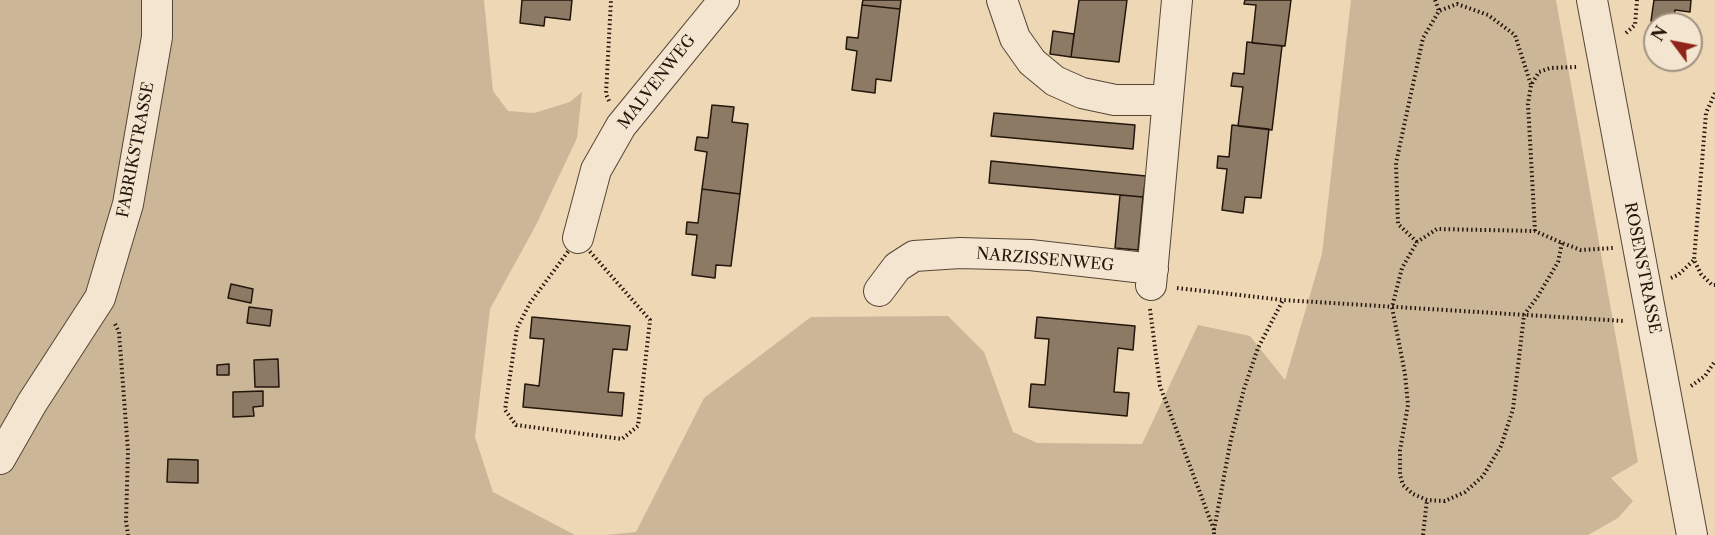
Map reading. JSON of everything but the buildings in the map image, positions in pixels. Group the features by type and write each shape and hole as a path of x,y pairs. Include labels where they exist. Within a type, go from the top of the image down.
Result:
{"street":[{"name":"FABRIKSTRASSE","path":"0,459 38,394 100,298 128,204 157,37 157,0"},
{"name":"MALVENWEG","path":"578,238 596,170 621,126 724,0"},
{"path":"1002,0 1015,38 1032,62 1055,81 1082,93 1115,100 1167,100"},
{"path":"1152,277 1177,0"},
{"name":"ROSENSTRASSE","path":"1592,0 1692,535"},
{"name":"NARZISSENWEG","path":"879,291 897,267 914,256 960,253 1030,255 1152,277"}],"path":[{"path":"611,0 606,93 613,114 621,126"},
{"path":"1435,0 1439,11"},
{"path":"1623,35 1635,25 1637,0"},
{"path":"1417,242 1398,224 1396,163 1423,38 1439,11 1457,4 1488,15 1515,35 1531,85"},
{"path":"1535,231 1528,104 1531,85 1539,72 1550,68 1604,64"},
{"path":"1715,93 1706,113 1694,260 1701,274 1712,285 1715,285"},
{"path":"1562,243 1558,262 1524,315 1512,409 1501,446 1483,476 1465,492 1445,501 1427,500 1413,494 1403,485 1400,475 1400,450 1408,405 1405,374 1392,307 1402,268 1417,242 1437,229 1535,231 1581,250 1638,247"},
{"path":"578,238 650,320 638,426 622,439 516,425 504,410 517,328 530,303 578,238"},
{"path":"1214,533 1160,386 1150,316 1152,277 1283,300 1652,322"},
{"path":"100,298 119,332 128,451 126,521 128,535"},
{"path":"1214,533 1231,439 1244,389 1258,348 1283,300"},
{"path":"1423,535 1427,500"}],"shaded area":[{"path":"0,0 484,0 493,91 508,111 534,113 570,102 582,92 577,138 536,225 490,309 475,437 493,492 575,535 0,535"},
{"path":"1351,0 1556,0 1638,462 1611,478 1633,501 1618,518 1588,535 605,535 636,532 704,398 811,317 948,316 984,352 1013,432 1037,443 1142,444 1198,325 1250,336 1285,380 1322,254"}]}
